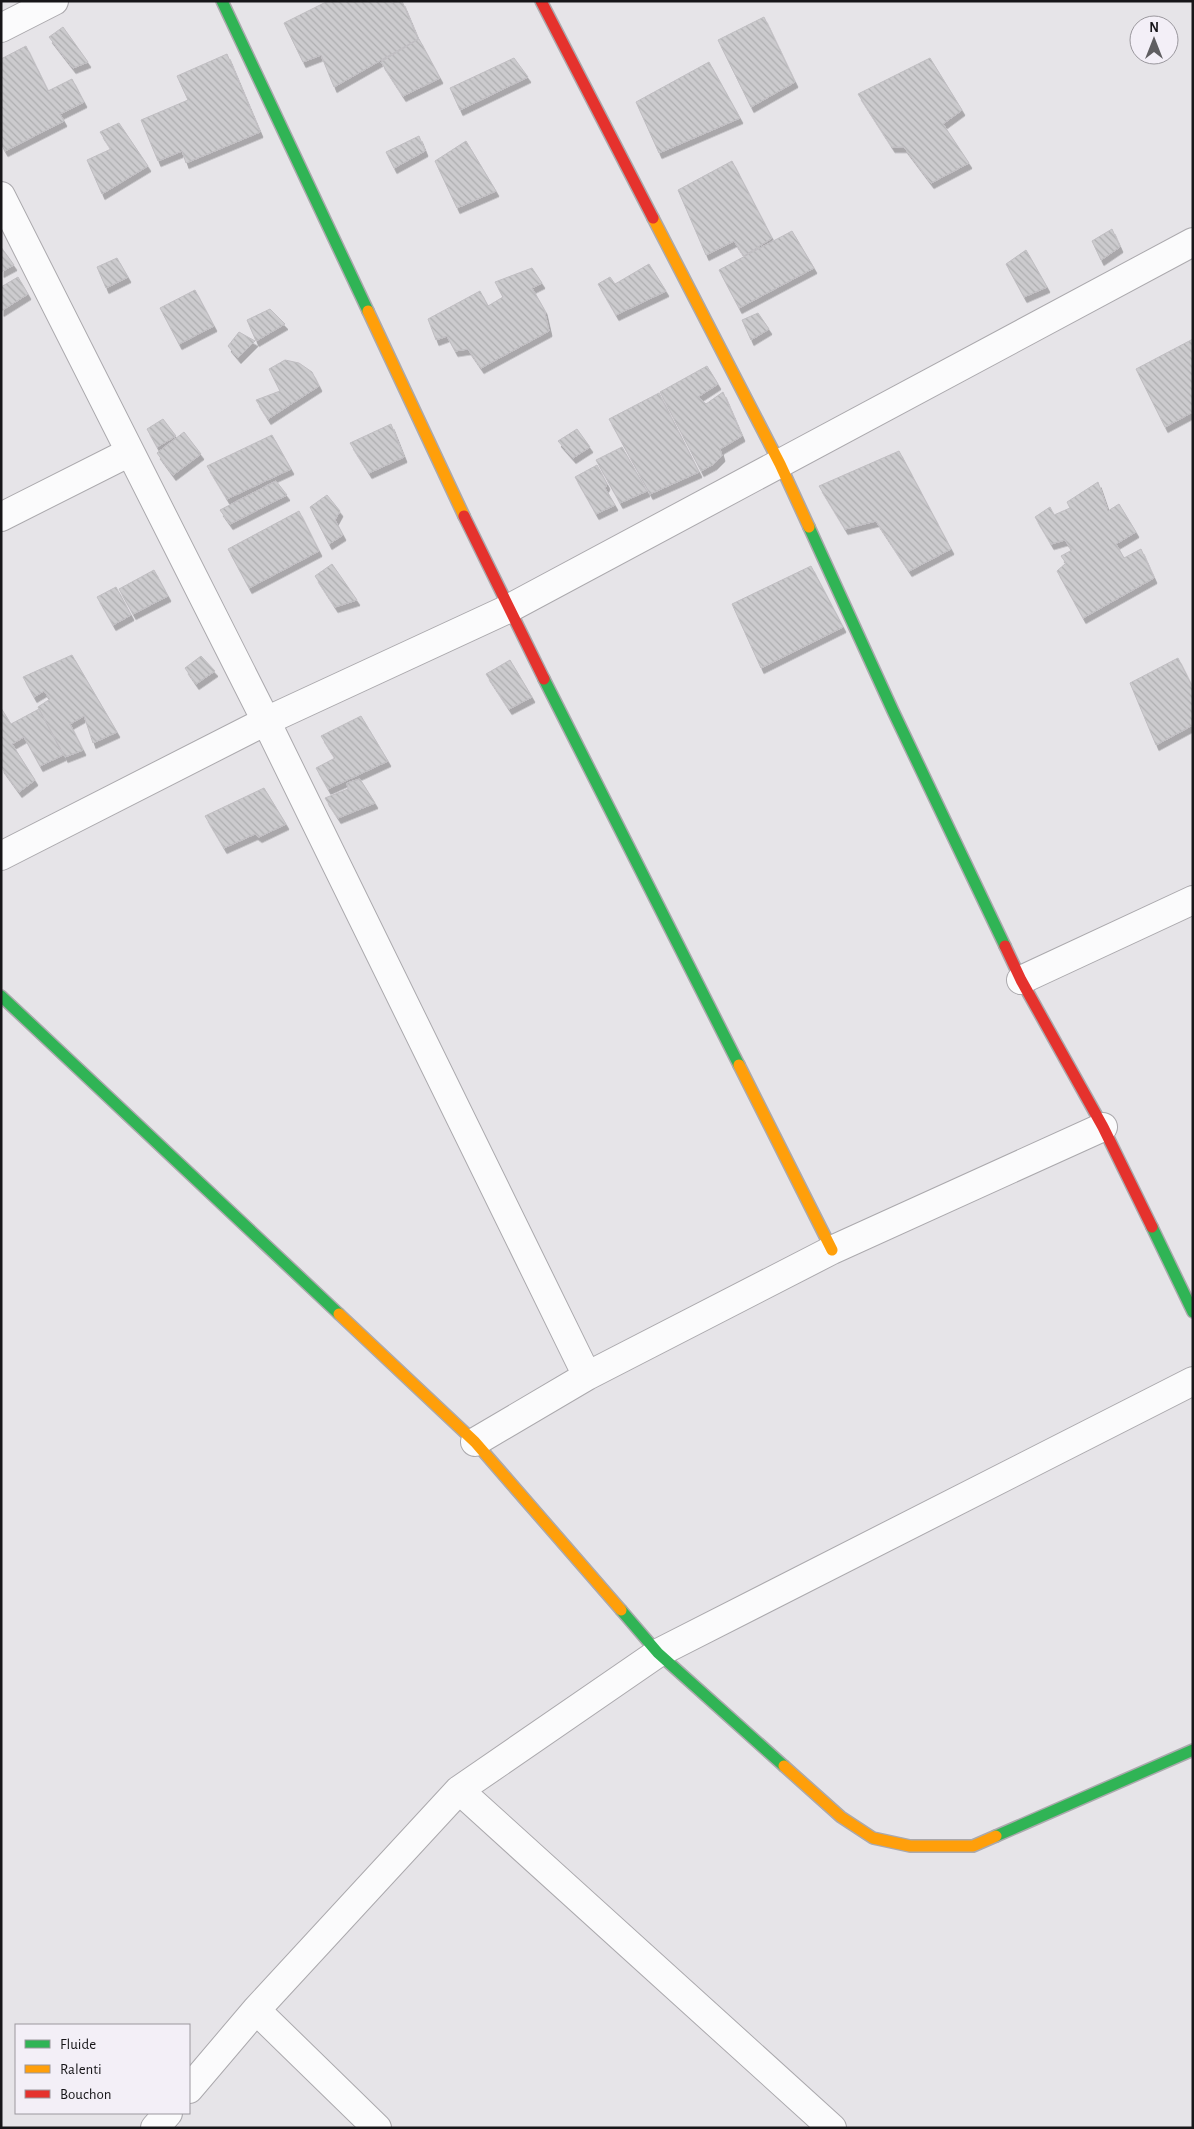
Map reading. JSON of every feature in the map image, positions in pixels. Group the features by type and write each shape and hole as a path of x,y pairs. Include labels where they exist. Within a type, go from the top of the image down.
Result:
{"street":[{"path":"1,28 54,1"},
{"path":"222,1 508,609 832,1250"},
{"path":"541,1 780,464 893,711 1020,980 1103,1127 1193,1312"},
{"path":"1,196 266,721 587,1376"},
{"path":"1,856 266,721 508,609 1193,242"},
{"path":"1,517 130,452"},
{"path":"1020,980 1193,900"},
{"path":"1,996 475,1442 658,1653 841,1817 873,1838 910,1846 973,1846 1193,1750"},
{"path":"475,1442 587,1376 832,1250 1103,1127"},
{"path":"190,2088 256,2010 459,1790 658,1653 1193,1381"},
{"path":"459,1790 832,2128"},
{"path":"256,2010 377,2128"},
{"path":"155,2128 167,2114"}],"building":[{"path":"328,1 391,1 391,3 402,1 418,39 334,87 321,55 303,62 284,23"},
{"path":"764,17 795,82 751,107 718,40"},
{"path":"63,27 88,62 73,68 49,37"},
{"path":"419,39 440,78 403,96 381,62"},
{"path":"26,46 48,91 72,79 84,102 60,114 64,121 5,151 1,144 1,59"},
{"path":"227,54 260,132 186,163 182,151 158,161 141,120 188,100 177,76"},
{"path":"514,58 528,77 460,110 450,88"},
{"path":"930,58 962,110 943,124 969,163 931,183 904,147 892,147 858,94"},
{"path":"709,62 740,118 659,153 636,102"},
{"path":"119,123 148,166 102,194 87,160 111,149 100,132"},
{"path":"419,136 425,151 394,168 386,152"},
{"path":"466,141 496,191 457,208 435,161"},
{"path":"732,161 772,238 744,256 734,241 706,255 678,190"},
{"path":"1112,229 1120,247 1101,260 1092,241"},
{"path":"792,231 814,268 739,308 719,270"},
{"path":"1,247 14,265 1,272"},
{"path":"1026,250 1047,287 1024,297 1006,264"},
{"path":"117,258 128,277 106,288 97,267"},
{"path":"649,264 666,291 616,315 598,284 610,277 615,284"},
{"path":"532,268 542,283 532,288 544,309 549,331 481,368 468,349 455,351 447,336 436,340 428,319 480,291 488,306 503,297 495,282"},
{"path":"18,277 28,294 1,311 1,287"},
{"path":"195,290 214,326 179,344 160,308"},
{"path":"270,309 285,324 256,341 247,320"},
{"path":"758,313 769,329 751,340 742,320"},
{"path":"239,332 255,341 238,358 228,346"},
{"path":"1193,339 1193,412 1165,427 1136,369"},
{"path":"285,360 299,363 312,372 319,386 268,419 256,400 280,391 269,369"},
{"path":"707,366 718,384 698,397 706,404 723,392 742,436 720,449 722,456 714,464 701,471 660,392"},
{"path":"659,393 699,472 650,494 609,419"},
{"path":"163,419 176,436 157,447 147,429"},
{"path":"391,424 404,457 369,473 350,443"},
{"path":"577,429 590,447 573,458 558,441"},
{"path":"184,432 201,454 173,475 157,453"},
{"path":"272,435 291,469 227,499 207,466"},
{"path":"622,447 647,491 620,503 596,460"},
{"path":"899,451 951,549 909,571 876,521 845,529 819,486"},
{"path":"597,465 607,484 605,488 615,505 596,514 575,477"},
{"path":"276,481 287,495 230,524 220,510"},
{"path":"1098,482 1108,511 1119,504 1136,532 1116,544 1124,558 1141,549 1154,578 1083,618 1057,571 1066,563 1061,556 1072,550 1065,540 1051,544 1035,517 1050,507 1054,515 1070,508 1067,502"},
{"path":"327,495 340,511 335,520 343,535 329,544 310,507"},
{"path":"299,511 319,551 249,588 228,549"},
{"path":"332,564 357,600 335,607 315,576"},
{"path":"811,566 843,627 761,668 732,604"},
{"path":"154,570 168,596 133,614 119,589"},
{"path":"116,587 131,615 113,625 97,597"},
{"path":"72,655 117,732 93,743 84,716 70,724 83,750 65,757 38,707 50,699 44,691 34,697 23,677"},
{"path":"201,656 215,671 196,684 185,668"},
{"path":"1178,658 1193,688 1193,725 1156,745 1130,683"},
{"path":"510,660 532,697 509,709 486,674"},
{"path":"1,708 11,724 39,709 63,755 40,766 24,737 12,744 35,780 19,792 1,767"},
{"path":"361,716 388,761 328,789 316,768 335,758 321,736"},
{"path":"360,779 375,803 338,818 325,798 348,789 347,783"},
{"path":"264,788 286,824 259,837 255,834 224,848 205,816"}],"traffic: fast":[{"path":"222,1 368,311"},
{"path":"809,527 893,711 1005,946"},
{"path":"544,679 739,1065"},
{"path":"1,996 339,1314"},
{"path":"1152,1227 1193,1312"},
{"path":"621,1610 658,1653 784,1766"},
{"path":"996,1836 1193,1750"}],"traffic: slow":[{"path":"653,218 780,464 809,527"},
{"path":"368,311 464,516"},
{"path":"739,1065 832,1250"},
{"path":"339,1314 475,1442 621,1610"},
{"path":"784,1766 841,1817 873,1838 910,1846 973,1846 996,1836"}],"traffic: jam":[{"path":"541,1 653,218"},
{"path":"464,516 544,679"},
{"path":"1005,946 1021,980 1103,1127 1152,1227"}]}
